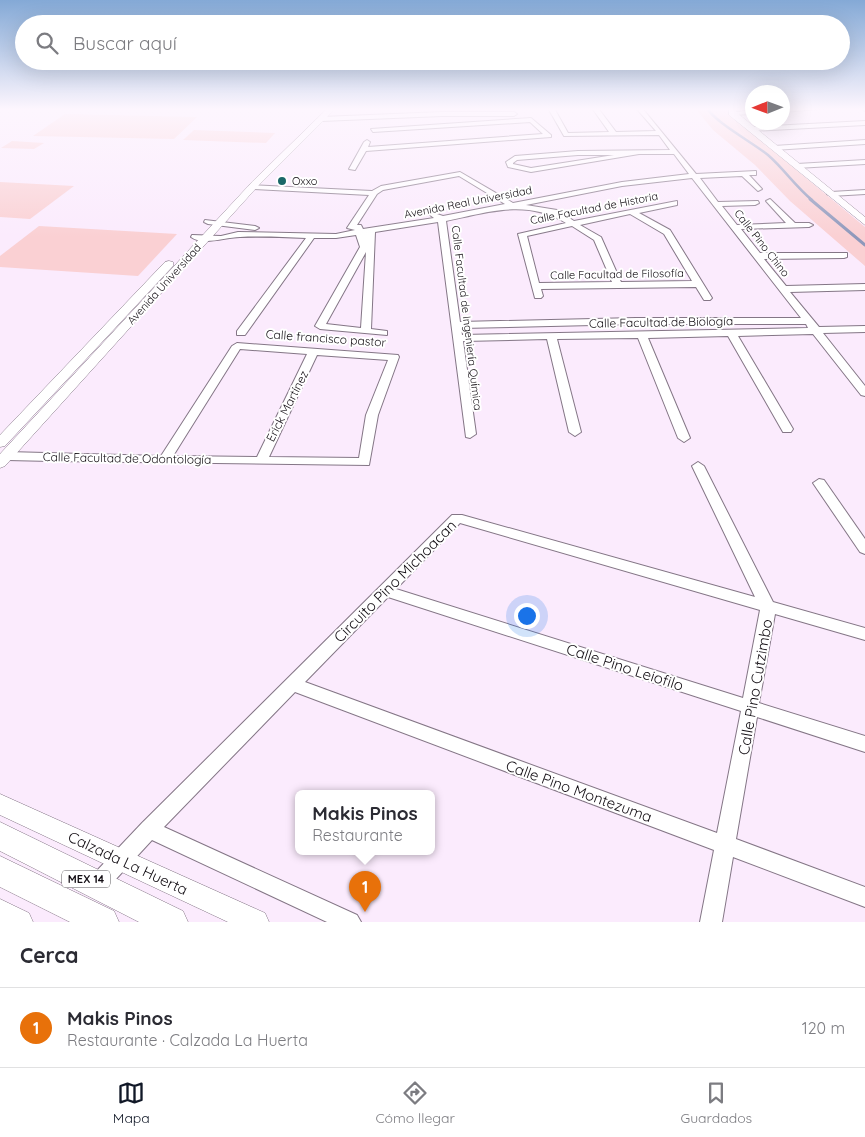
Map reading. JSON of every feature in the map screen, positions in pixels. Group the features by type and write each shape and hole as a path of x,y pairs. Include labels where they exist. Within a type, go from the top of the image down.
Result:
{"main road":[{"name":"MEX 14","path":"0,836 172,922"},
{"name":"MEX 14","path":"0,871 103,922"}],"street":[{"name":"Avenida Universidad","path":"3,460 200,237 208,222 277,151"},
{"name":"Avenida Universidad","path":"0,443 200,237 221,223 253,186 288,151"},
{"path":"354,169 363,151"},
{"path":"778,151 864,221"},
{"path":"637,153 531,170 510,166 509,162 515,158 578,153 676,152"},
{"name":"Calle Pino Chino","path":"676,152 865,393"},
{"path":"800,169 865,162"},
{"path":"800,169 865,168"},
{"name":"Avenida Real Universidad","path":"208,222 236,224 244,227 357,229 372,231 442,219 550,192 637,177 746,172 758,189"},
{"path":"368,246 357,229 374,193 381,188 393,184 460,174 467,176 507,203 554,212 598,239 618,285"},
{"name":"Avenida Real Universidad","path":"200,237 221,238 238,234 311,236 357,229 430,213 558,196 622,184 693,174"},
{"path":"253,186 374,193"},
{"path":"550,192 558,196 554,212"},
{"path":"831,194 865,192"},
{"path":"770,201 792,225"},
{"path":"717,204 755,203"},
{"name":"Calle Facultad de Historia","path":"538,296 522,234 674,204"},
{"path":"632,212 666,232 707,298"},
{"name":"Calle Facultad de Ingenierίa Quίmica","path":"430,213 442,219 470,434"},
{"path":"735,226 809,225"},
{"path":"366,331 368,246 372,231"},
{"path":"241,333 311,236"},
{"path":"368,246 320,326 383,333"},
{"path":"757,256 844,255"},
{"name":"Calle Facultad de Filosofía","path":"535,286 699,284"},
{"path":"783,289 865,287"},
{"name":"Calle Facultad de Biología","path":"456,325 636,321 810,321"},
{"name":"Calle Facultad de Biología","path":"458,338 731,334 865,329"},
{"path":"731,334 787,429"},
{"path":"642,335 684,438"},
{"path":"551,336 575,432"},
{"name":"Calle francisco pastor","path":"165,459 237,346 394,357 372,415 365,462"},
{"name":"Erick Martínez","path":"261,461 314,351"},
{"path":"850,375 865,374"},
{"name":"Calle Facultad de Odontología","path":"3,460 165,459 365,462"},
{"name":"Calle Pino Cutzimbo","path":"698,466 768,608 752,708 711,922"},
{"path":"819,483 865,549"},
{"name":"Circuito Pino Michoacan","path":"97,885 149,829 457,518 768,608 865,634"},
{"name":"Calle Pino Leiofilo","path":"385,590 865,744"},
{"name":"Calle Pino Montezuma","path":"292,684 865,897"},
{"name":"Calzada La Huerta","path":"0,804 256,922"},
{"path":"149,829 350,922"},
{"path":"0,912 20,922"}],"shaded area":[{"path":"738,151 774,151 865,227 865,266 790,201 755,165"},
{"path":"0,182 74,186 30,219 0,217"},
{"path":"39,226 177,234 138,276 0,267 0,256"}],"waterway":[{"path":"762,151 812,200"},
{"path":"810,199 865,245"}],"place":[{"name":"Oxxo","path":"282,181"},
{"name":"Makis Pinos","path":"365,912"}]}
